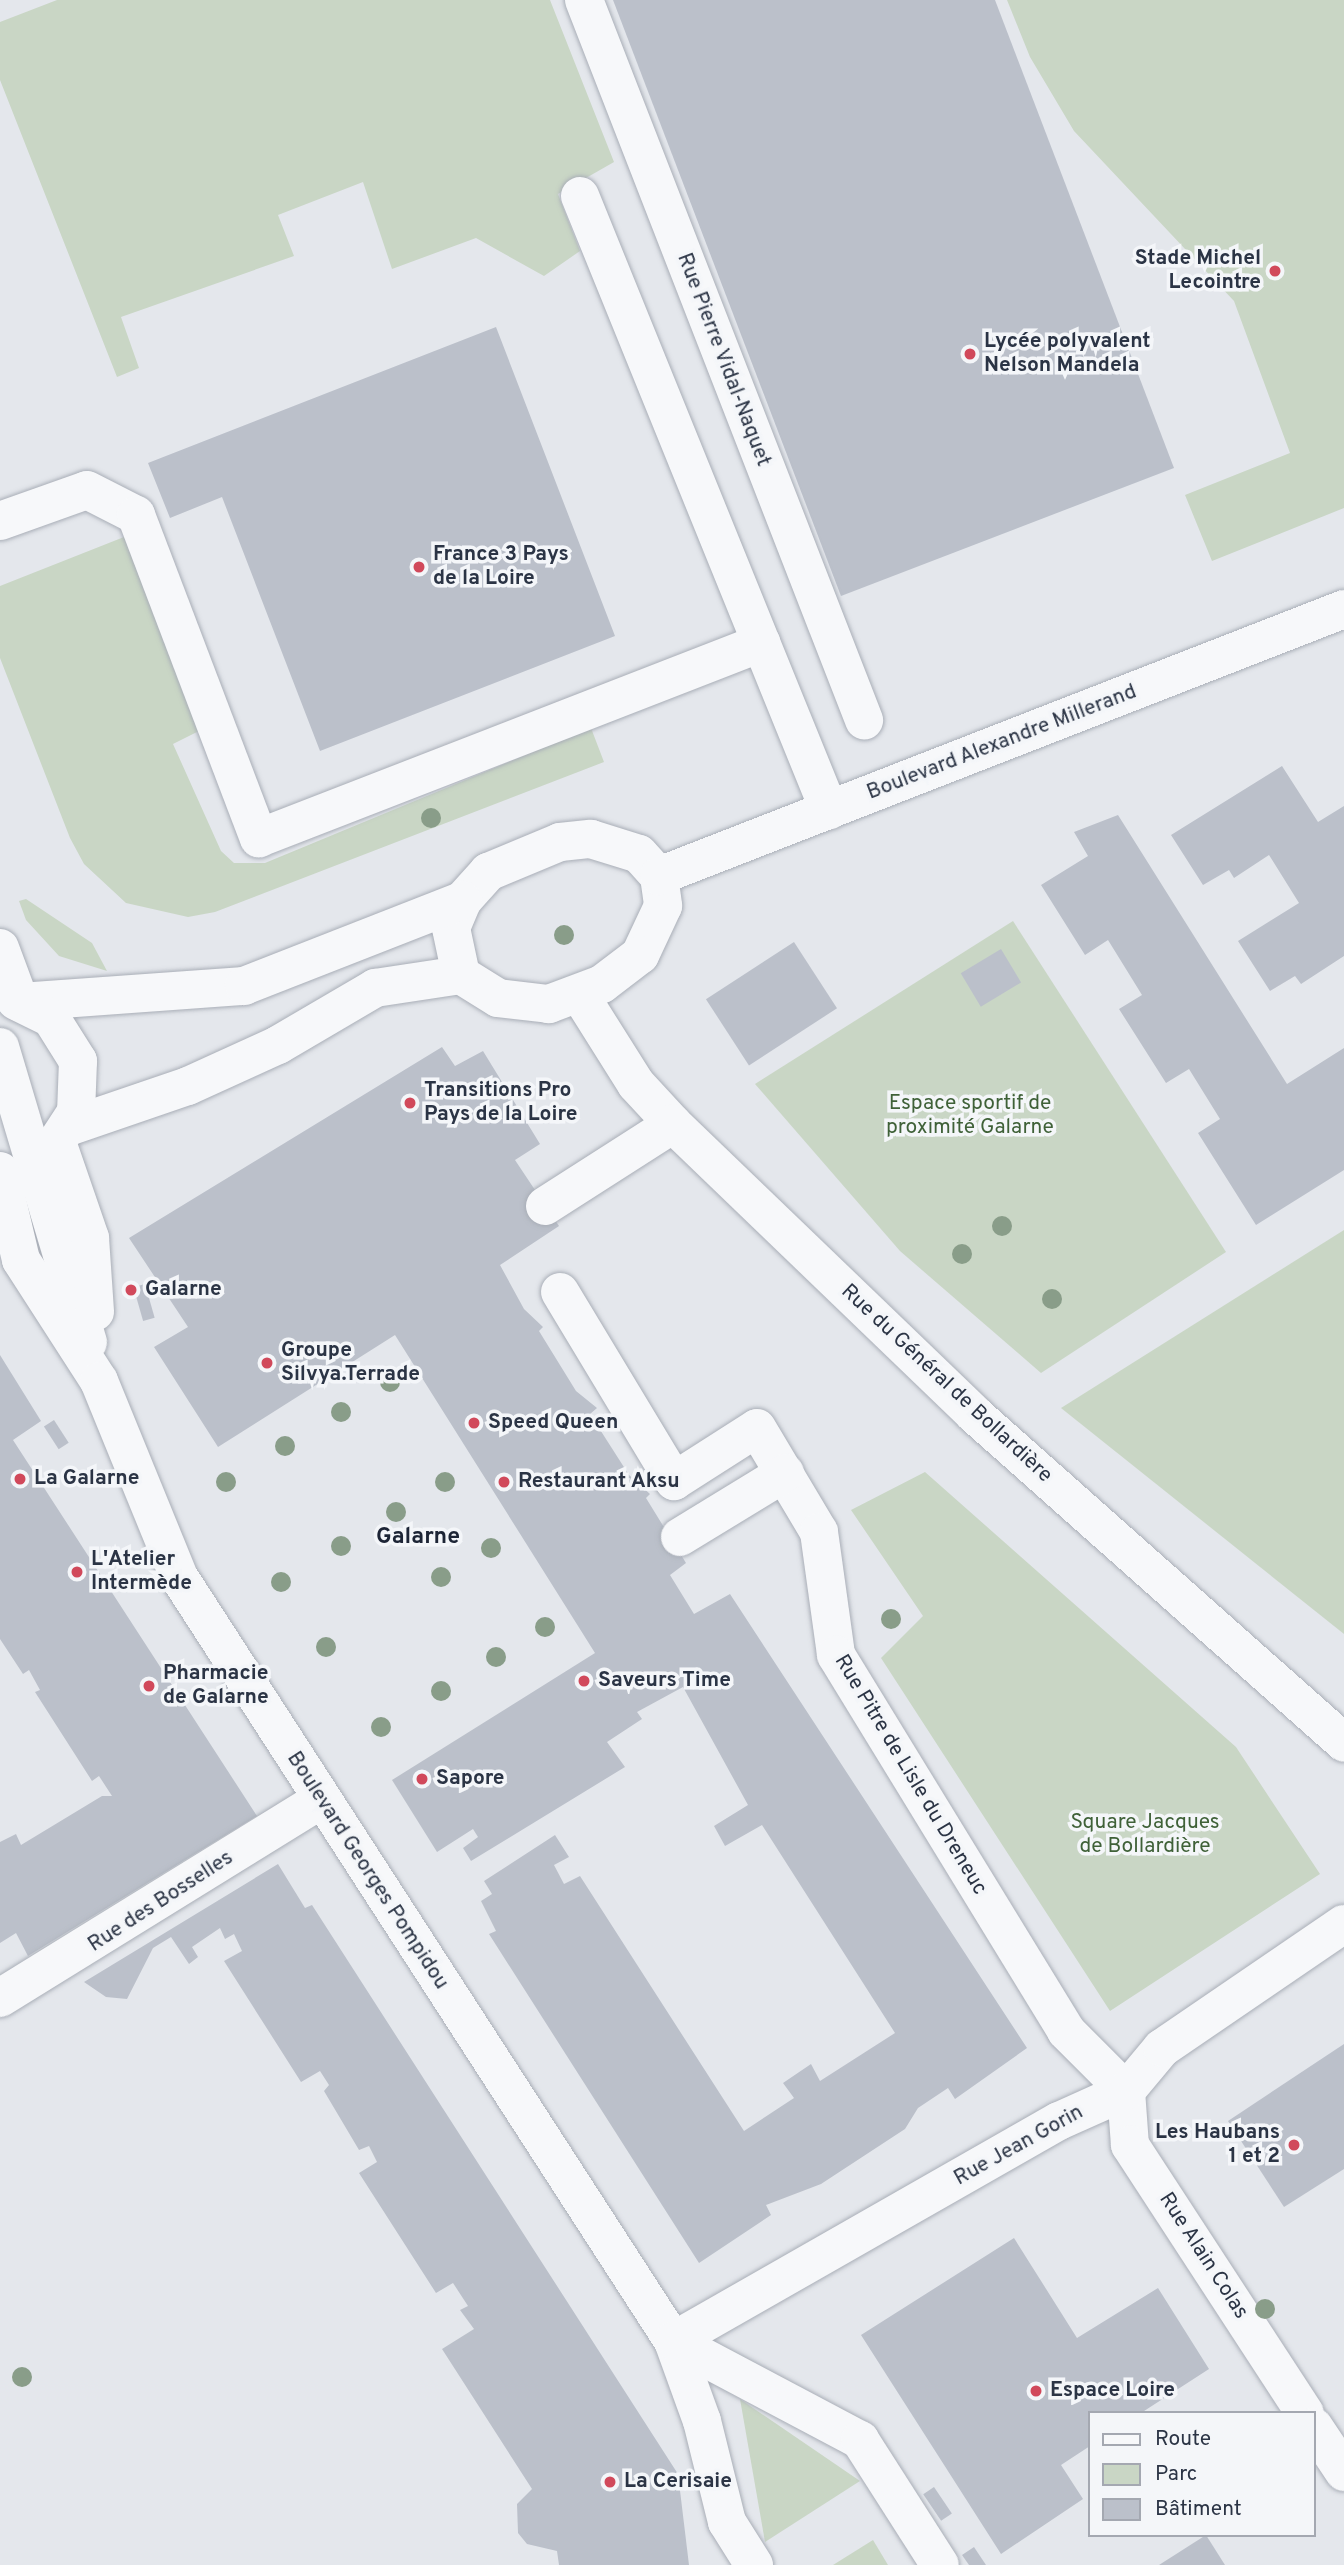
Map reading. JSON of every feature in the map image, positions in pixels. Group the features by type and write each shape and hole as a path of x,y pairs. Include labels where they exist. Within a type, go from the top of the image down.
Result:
{"street":[{"name":"Rue Pierre Vidal-Naquet","path":"584,0 863,720"},
{"path":"580,196 829,810"},
{"path":"0,522 87,490 136,515 259,838 761,643"},
{"name":"Boulevard Alexandre Millerand","path":"659,876 1344,609"},
{"path":"560,842 615,845 639,854 659,876 663,906 657,930 622,971 580,995 524,1003 478,990 461,975 451,928 463,900 488,872 560,842"},
{"path":"10,1001 244,986 463,900"},
{"path":"0,948 10,1001"},
{"path":"29,1155 278,1045 375,988 461,975"},
{"name":"Rue du Général de Bollardière","path":"580,995 636,1084 673,1124 974,1414 1344,1743"},
{"path":"10,1001 51,1018 75,1052 80,1095 29,1155"},
{"path":"0,1047 29,1155 99,1381"},
{"path":"545,1206 673,1124"},
{"path":"0,1130 29,1155"},
{"name":"Boulevard Georges Pompidou","path":"29,1155 20,1260 99,1381 179,1577 320,1800 673,2341 702,2421 727,2522 754,2565"},
{"name":"Boulevard Georges Pompidou","path":"29,1155 90,1238 99,1381"},
{"name":"Rue Pitre de Lisle du Dreneuc","path":"560,1292 674,1481 757,1428 818,1532 836,1655 1066,2031 1126,2091"},
{"path":"680,1537 785,1473"},
{"name":"Rue des Bosselles","path":"0,1998 320,1800"},
{"name":"Rue Jean Gorin","path":"673,2341 1059,2121 1126,2091 1162,2048 1344,1924"},
{"name":"Rue Alain Colas","path":"1126,2091 1130,2146 1304,2411"},
{"name":"Boulevard Georges Pompidou","path":"673,2341 860,2440 940,2565"},
{"path":"1316,2430 1344,2472"}],"green space":[{"path":"57,0 550,0 614,162 558,194 580,251 544,276 476,238 392,269 363,182 278,215 294,256 121,317 139,368 117,377 0,80 0,22"},
{"name":"Stade Michel Lecointre","path":"1007,0 1344,0 1344,508 1212,561 1185,495 1290,453 1234,301 1074,131 1030,57"},
{"path":"124,537 199,731 173,744 221,851 234,863 265,863 591,728 604,762 215,912 188,917 126,903 84,864 70,838 0,658 0,586"},
{"path":"26,899 92,943 107,971 59,956 26,920 19,901"},
{"name":"Espace sportif de proximité Galarne","path":"1013,921 1226,1252 1041,1373 900,1251 755,1084"},
{"path":"1344,1230 1344,1634 1061,1408"},
{"name":"Square Jacques de Bollardière","path":"925,1472 1236,1747 1320,1874 1110,2011 881,1658 923,1616 851,1510"},
{"path":"740,2399 860,2481 765,2542"},
{"path":"873,2540 888,2565 833,2565"}],"building":[{"name":"Lycée polyvalent Nelson Mandela","path":"613,0 995,0 1174,468 841,596"},
{"name":"France 3 Pays de la Loire","path":"496,327 615,636 320,751 222,497 170,518 148,463"},
{"path":"1282,766 1318,822 1344,806 1344,956 1301,984 1295,976 1270,991 1238,941 1299,903 1269,855 1234,878 1229,870 1203,885 1171,835"},
{"path":"1118,815 1287,1084 1344,1048 1344,1170 1256,1225 1198,1133 1220,1119 1189,1069 1166,1083 1119,1009 1142,995 1108,940 1085,955 1041,885 1088,856 1074,832"},
{"path":"794,942 837,1008 749,1065 706,999"},
{"path":"1001,949 1021,982 981,1007 961,973"},
{"path":"442,1047 455,1066 483,1051 540,1144 515,1160 559,1226 500,1265 524,1309 543,1327 539,1331 576,1391 597,1408 590,1414 629,1475 650,1494 646,1498 686,1563 670,1575 694,1614 730,1594 1027,2048 955,2099 948,2088 918,2108 905,2129 821,2184 766,2205 771,2215 699,2263 489,1934 496,1931 481,1901 492,1894 484,1881 555,1835 569,1857 554,1865 564,1884 580,1876 744,2131 794,2098 783,2083 811,2064 820,2081 895,2033 762,1825 725,1846 714,1826 748,1805 683,1687 637,1712 642,1719 607,1742 625,1767 471,1861 463,1848 478,1837 473,1829 437,1852 392,1780 595,1653 395,1335 218,1447 154,1347 188,1327 129,1238"},
{"path":"145,1284 155,1318 143,1321 133,1287"},
{"path":"0,1355 41,1421 13,1440 257,1816 28,1956 16,1933 0,1943 0,1842 16,1834 21,1845 102,1796 112,1796 99,1776 92,1781 35,1692 40,1690 29,1670 23,1674 0,1639"},
{"path":"54,1420 69,1443 59,1449 44,1427"},
{"path":"278,1864 305,1908 312,1905 678,2474 689,2565 559,2565 557,2551 527,2544 518,2533 517,2504 532,2489 442,2349 474,2329 460,2310 468,2306 453,2283 436,2293 359,2173 377,2162 369,2146 359,2150 324,2091 329,2085 320,2071 301,2082 224,1961 242,1951 234,1934 225,1939 220,1928 192,1947 198,1957 189,1964 171,1937 153,1948 127,1999 106,1997 84,1982"},
{"name":"Les Haubans 1 et 2","path":"1344,2044 1344,2169 1284,2207 1228,2121"},
{"name":"Espace Loire","path":"1014,2238 1077,2338 1158,2288 1209,2369 1144,2411 1088,2411 1088,2447 1061,2465 1083,2499 1001,2554 861,2335"},
{"path":"934,2487 952,2514 941,2521 923,2494"},
{"path":"1203,2537 1207,2537 1225,2565 1159,2565"},
{"path":"974,2547 986,2565 969,2565 962,2555"}],"place":[{"name":"Stade Michel Lecointre","path":"1275,271"},
{"name":"Lycée polyvalent Nelson Mandela","path":"970,354"},
{"name":"France 3 Pays de la Loire","path":"419,567"},
{"name":"Transitions Pro Pays de la Loire","path":"410,1103"},
{"name":"Galarne","path":"131,1290"},
{"name":"Groupe Silvya.Terrade","path":"267,1363"},
{"name":"Speed Queen","path":"474,1423"},
{"name":"La Galarne","path":"20,1479"},
{"name":"Restaurant Aksu","path":"504,1482"},
{"name":"L'Atelier Intermède","path":"77,1572"},
{"name":"Saveurs Time","path":"584,1681"},
{"name":"Pharmacie de Galarne","path":"149,1686"},
{"name":"Sapore","path":"422,1779"},
{"name":"Les Haubans 1 et 2","path":"1294,2145"},
{"name":"Espace Loire","path":"1036,2391"},
{"name":"La Cerisaie","path":"610,2482"}],"district":[{"name":"Galarne","path":"418,1538"}]}
